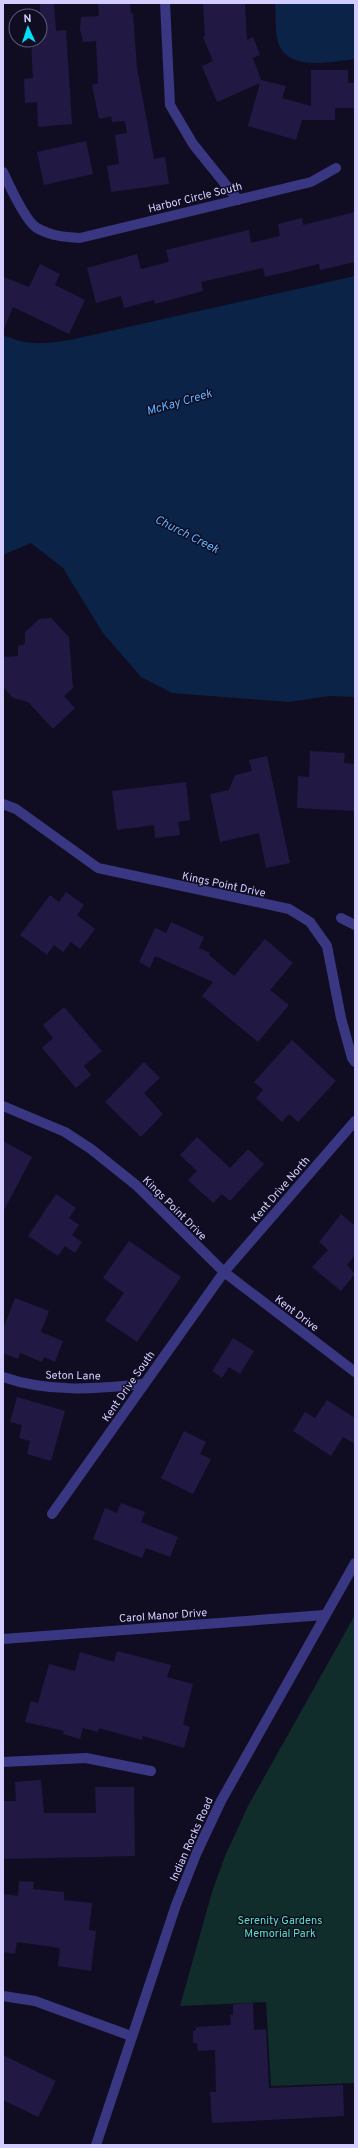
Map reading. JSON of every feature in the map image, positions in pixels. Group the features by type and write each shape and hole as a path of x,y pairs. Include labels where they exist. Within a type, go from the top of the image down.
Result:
{"street":[{"path":"165,3 170,105 193,144 238,200"},
{"name":"Harbor Circle South","path":"3,172 20,204 36,227 56,236 80,238 311,182 336,168"},
{"name":"Kings Point Drive","path":"3,804 16,808 98,868 289,910 310,922 327,946 341,1018 352,1058 355,1062"},
{"path":"341,918 355,925"},
{"name":"Kings Point Drive","path":"3,1106 65,1132 91,1149 136,1185 224,1272"},
{"name":"Kent Drive North","path":"224,1272 355,1121"},
{"name":"Kent Drive","path":"224,1272 355,1372"},
{"name":"Kent Drive South","path":"52,1514 224,1272"},
{"name":"Seton Lane","path":"3,1377 25,1384 63,1389 144,1384"},
{"name":"Indian Rocks Road","path":"96,2145 131,2036 176,1905 197,1852 221,1801 355,1563"},
{"name":"Carol Manor Drive","path":"3,1639 325,1615"},
{"path":"3,1762 86,1758 151,1771"},
{"path":"3,1996 35,2002 131,2036"}],"green space":[{"name":"Serenity Gardens Memorial Park","path":"355,1615 355,2083 271,2086 266,2002 180,2006 212,1892 225,1856 248,1806"}],"water":[{"path":"275,3 355,3 355,59 309,63 298,61 289,56 281,49 277,38"},
{"path":"355,276 355,697 329,696 289,702 172,693 141,677 103,633 63,568 31,543 3,555 3,335 20,341 36,343 70,340"}],"building":[{"path":"40,3 54,3 56,31 66,30 72,124 38,127 37,102 25,103 24,79 33,78 31,48 48,48 48,8 40,8"},
{"path":"98,3 130,3 131,14 133,13 137,68 154,159 165,157 169,184 111,192 107,166 119,164 115,135 127,133 125,121 112,122 111,116 99,119 92,85 98,83 96,41 83,42 80,29 81,17 99,16"},
{"path":"203,3 245,3 247,40 253,37 260,55 253,58 261,80 286,86 282,98 311,106 311,70 348,70 348,83 355,83 355,108 335,108 335,120 302,120 296,140 248,126 260,83 217,102 202,66 213,61 203,37 205,36"},
{"path":"86,141 93,174 44,185 37,152"},
{"path":"355,212 355,262 320,270 319,264 265,277 263,268 201,282 203,291 155,304 154,300 124,308 121,296 96,303 87,268 137,254 141,269 169,262 166,250 249,230 251,243 280,236 278,224 302,218 303,225"},
{"path":"40,264 60,274 55,285 85,300 69,334 13,307 3,331 3,277 29,287"},
{"path":"51,618 69,637 73,688 64,696 75,708 53,729 28,702 13,698 4,688 3,678 3,657 18,656 18,646 25,644 25,632 39,619"},
{"path":"310,751 345,753 344,763 355,764 354,811 297,808 298,776 309,777"},
{"path":"267,756 290,863 266,868 259,833 220,842 210,794 229,790 235,775 252,771 249,760"},
{"path":"186,782 190,820 178,822 180,835 155,838 154,825 117,830 112,791"},
{"path":"66,892 84,905 77,915 95,929 80,949 71,942 63,952 54,945 47,955 20,935 50,895 59,902"},
{"path":"171,922 204,937 199,948 210,953 209,955 234,976 265,939 293,963 270,990 289,1005 258,1042 202,996 213,982 155,956 150,968 139,962 155,928 166,933"},
{"path":"64,1007 102,1051 84,1066 91,1075 76,1088 42,1048 53,1038 43,1025"},
{"path":"292,1040 336,1081 298,1122 289,1114 282,1122 256,1098 263,1090 254,1082"},
{"path":"144,1062 160,1078 144,1093 163,1114 141,1137 105,1102"},
{"path":"197,1137 230,1168 248,1149 264,1164 230,1201 222,1194 213,1203 188,1180 197,1171 180,1155"},
{"path":"3,1141 32,1157 3,1212"},
{"path":"56,1194 76,1208 69,1218 79,1225 72,1235 82,1242 75,1253 65,1246 58,1256 28,1236"},
{"path":"341,1214 355,1226 355,1255 347,1265 355,1274 341,1291 312,1267 328,1250 319,1242"},
{"path":"129,1241 181,1277 137,1342 105,1320 124,1293 103,1278"},
{"path":"15,1298 49,1311 41,1332 63,1341 55,1362 44,1357 42,1362 20,1353 18,1359 3,1353 3,1329"},
{"path":"233,1338 254,1351 240,1374 229,1367 222,1378 212,1371"},
{"path":"17,1397 65,1411 51,1461 27,1454 30,1441 19,1438 22,1425 10,1422"},
{"path":"327,1400 355,1418 355,1444 343,1437 331,1456 293,1431 305,1412 315,1418"},
{"path":"184,1431 206,1442 200,1454 211,1459 193,1494 161,1478"},
{"path":"121,1503 145,1512 141,1522 178,1537 170,1557 146,1548 142,1558 93,1539 105,1508 117,1513"},
{"path":"117,1651 171,1665 167,1677 193,1684 183,1724 190,1727 184,1748 143,1736 142,1740 99,1728 98,1732 83,1728 80,1739 63,1734 64,1731 25,1722 31,1701 38,1703 49,1664 75,1671 80,1652 114,1662"},
{"path":"41,1780 44,1813 96,1813 95,1787 134,1787 135,1856 3,1859 3,1801 16,1801 15,1782"},
{"path":"19,1881 34,1882 33,1889 64,1892 64,1900 92,1903 89,1930 96,1931 91,1971 58,1966 60,1948 17,1942 15,1954 3,1952 3,1894 18,1896"},
{"path":"253,2003 254,2030 266,2029 269,2088 343,2085 344,2116 212,2123 210,2092 216,2092 215,2050 198,2051 197,2043 193,2043 193,2031 196,2030 196,2027 231,2025 230,2015 233,2015 233,2004"},
{"path":"3,2055 56,2081 38,2117 3,2100"}],"water label":[{"name":"McKay Creek","path":"179,402"},
{"name":"Church Creek","path":"187,534"}]}
